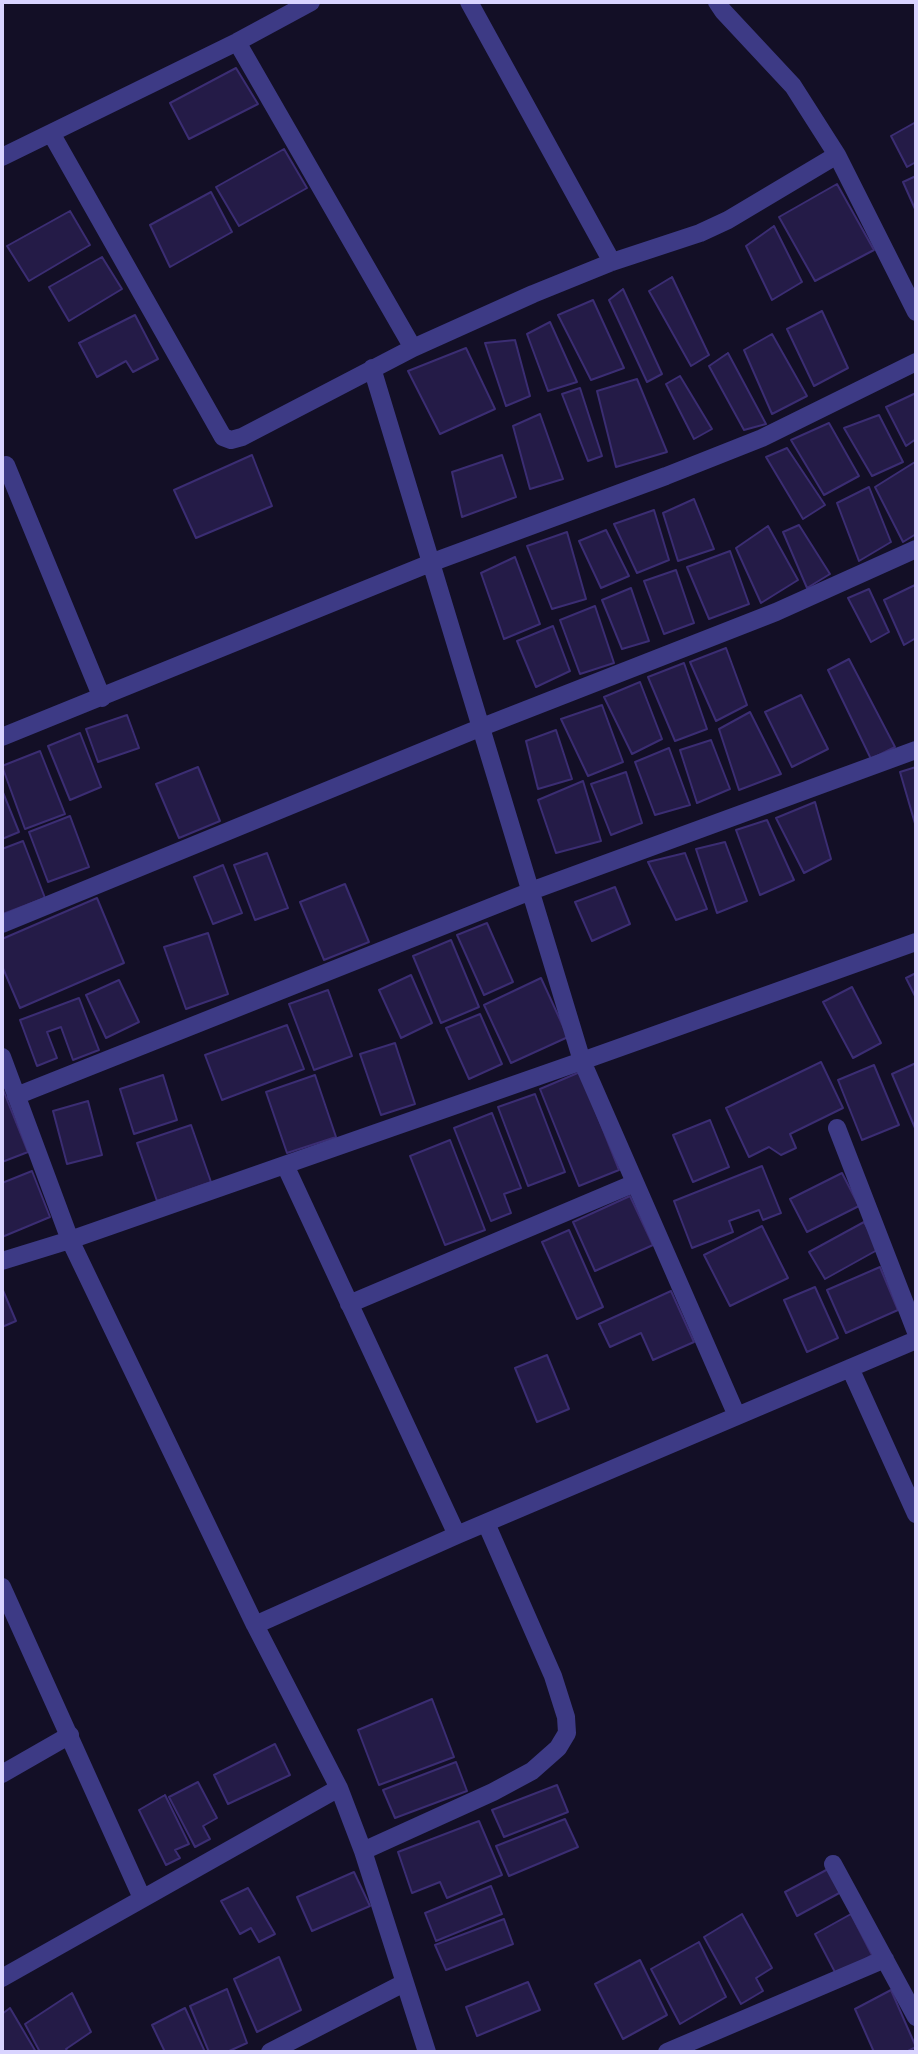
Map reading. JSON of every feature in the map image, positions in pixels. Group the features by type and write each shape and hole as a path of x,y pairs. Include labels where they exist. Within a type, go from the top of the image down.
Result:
{"street":[{"path":"2,157 237,42 311,2"},
{"path":"469,2 612,262"},
{"path":"717,2 793,86 837,155 916,312"},
{"path":"237,42 413,348"},
{"path":"51,133 223,437 231,440 242,437 413,348 533,294 612,262 700,233 728,220 837,155"},
{"path":"2,737 433,562 762,438 916,362"},
{"path":"373,368 582,1061 737,1416"},
{"path":"6,465 103,698"},
{"path":"2,924 482,727 776,612 916,549"},
{"path":"16,1096 531,891 916,750"},
{"path":"2,1261 285,1165 916,942"},
{"path":"2,1057 70,1240 256,1625 339,1788 363,1851 427,2052"},
{"path":"837,1128 916,1332"},
{"path":"285,1165 457,1535"},
{"path":"349,1304 635,1183"},
{"path":"256,1625 457,1535 916,1340"},
{"path":"850,1368 916,1514"},
{"path":"363,1851 493,1793 532,1771 558,1748 567,1732 566,1717 553,1676 486,1523"},
{"path":"2,1587 142,1898"},
{"path":"2,1774 69,1735"},
{"path":"2,1978 339,1788"},
{"path":"833,1864 916,2017"},
{"path":"667,2052 885,1959"},
{"path":"270,2052 404,1983"}],"building":[{"path":"236,68 258,104 189,139 170,103"},
{"path":"916,122 916,162 907,167 891,136"},
{"path":"284,149 307,188 239,226 216,187"},
{"path":"916,176 916,208 915,209 903,182"},
{"path":"837,184 874,250 815,281 779,217"},
{"path":"211,192 232,232 170,267 150,225"},
{"path":"70,211 90,245 29,281 7,246"},
{"path":"774,226 802,282 772,300 746,246"},
{"path":"102,257 122,289 69,321 49,287"},
{"path":"672,277 709,355 691,366 649,291"},
{"path":"623,289 662,374 647,382 609,300"},
{"path":"593,300 624,368 591,380 558,315"},
{"path":"822,311 848,368 814,386 787,329"},
{"path":"135,315 158,359 133,372 126,361 97,377 79,343"},
{"path":"550,322 577,382 548,391 527,334"},
{"path":"772,334 807,396 772,414 744,350"},
{"path":"515,340 530,396 506,406 485,343"},
{"path":"466,348 495,409 440,434 408,371"},
{"path":"728,353 766,424 744,430 709,366"},
{"path":"680,376 712,429 694,439 666,384"},
{"path":"637,379 667,452 616,467 597,391"},
{"path":"580,388 602,456 588,461 562,394"},
{"path":"916,393 916,439 906,446 886,407"},
{"path":"540,414 563,479 530,489 513,426"},
{"path":"879,415 903,462 872,476 844,428"},
{"path":"829,423 859,476 824,495 791,440"},
{"path":"787,448 825,505 803,519 766,457"},
{"path":"252,455 272,506 196,538 174,490"},
{"path":"502,455 516,497 462,517 452,472"},
{"path":"915,462 916,534 903,542 875,487"},
{"path":"869,487 891,542 859,561 837,503"},
{"path":"694,499 714,549 678,561 663,513"},
{"path":"654,510 669,560 637,573 614,524"},
{"path":"799,525 830,574 807,588 783,532"},
{"path":"768,526 798,580 761,603 736,548"},
{"path":"606,530 629,576 601,588 579,541"},
{"path":"567,532 586,599 552,609 527,546"},
{"path":"730,551 749,604 709,619 687,567"},
{"path":"515,557 540,624 504,639 481,573"},
{"path":"676,570 694,623 664,634 644,581"},
{"path":"915,585 916,638 904,645 884,600"},
{"path":"631,588 649,641 622,649 602,600"},
{"path":"869,589 889,632 871,642 848,598"},
{"path":"595,606 614,663 580,674 560,620"},
{"path":"553,626 570,671 536,687 517,641"},
{"path":"726,648 747,705 716,721 690,662"},
{"path":"849,659 895,747 871,759 828,670"},
{"path":"684,663 707,729 675,741 648,677"},
{"path":"640,682 662,739 632,754 604,697"},
{"path":"801,695 828,749 792,767 765,712"},
{"path":"602,705 623,762 588,776 561,719"},
{"path":"750,712 781,774 739,790 719,729"},
{"path":"127,715 139,748 98,762 86,729"},
{"path":"556,730 572,779 538,789 526,741"},
{"path":"80,733 101,787 70,800 48,746"},
{"path":"711,740 730,789 697,803 680,750"},
{"path":"669,748 690,805 655,815 635,762"},
{"path":"40,751 65,814 25,829 2,766"},
{"path":"198,767 220,821 179,838 156,784"},
{"path":"916,767 916,827 900,772"},
{"path":"626,772 642,823 611,835 591,784"},
{"path":"583,781 601,841 556,853 538,800"},
{"path":"2,790 19,832 2,839"},
{"path":"815,802 831,859 804,873 776,818"},
{"path":"70,816 89,867 48,882 29,832"},
{"path":"767,820 794,880 760,895 736,830"},
{"path":"23,841 45,898 3,914 2,849"},
{"path":"725,842 747,901 717,913 696,849"},
{"path":"267,853 288,908 255,920 234,865"},
{"path":"685,853 707,909 676,920 648,862"},
{"path":"223,865 242,913 213,924 194,877"},
{"path":"345,884 369,942 324,960 300,902"},
{"path":"615,887 630,924 592,941 575,902"},
{"path":"97,898 124,963 20,1008 2,966 2,939"},
{"path":"487,923 513,982 484,995 457,935"},
{"path":"208,933 228,994 186,1009 164,947"},
{"path":"451,940 479,1007 441,1023 413,956"},
{"path":"916,973 916,998 906,978"},
{"path":"411,975 432,1023 401,1038 379,990"},
{"path":"541,978 568,1037 511,1063 484,1005"},
{"path":"119,980 139,1022 106,1038 86,995"},
{"path":"852,987 881,1043 853,1058 823,1002"},
{"path":"328,990 352,1056 314,1070 289,1004"},
{"path":"79,998 99,1050 73,1060 61,1027 47,1032 57,1058 37,1066 20,1020"},
{"path":"480,1014 502,1064 469,1079 446,1028"},
{"path":"287,1025 304,1069 222,1100 205,1055"},
{"path":"395,1043 415,1104 381,1115 360,1054"},
{"path":"821,1062 843,1108 790,1134 796,1148 781,1155 769,1147 749,1157 726,1108"},
{"path":"916,1063 916,1128 915,1128 892,1074"},
{"path":"874,1065 899,1125 862,1140 838,1080"},
{"path":"580,1072 619,1170 579,1186 540,1089"},
{"path":"163,1075 177,1120 134,1134 120,1089"},
{"path":"315,1075 336,1137 287,1153 266,1092"},
{"path":"2,1087 28,1152 2,1162"},
{"path":"535,1094 565,1172 528,1186 498,1107"},
{"path":"88,1101 102,1155 67,1164 53,1111"},
{"path":"492,1113 521,1188 504,1194 511,1213 491,1221 454,1128"},
{"path":"710,1120 729,1167 693,1182 673,1135"},
{"path":"191,1125 211,1182 157,1201 137,1143"},
{"path":"450,1140 485,1230 445,1245 410,1156"},
{"path":"762,1166 781,1213 763,1220 759,1210 729,1221 733,1232 692,1248 674,1201"},
{"path":"32,1171 50,1217 2,1237 2,1183"},
{"path":"842,1173 859,1206 807,1232 790,1199"},
{"path":"630,1196 653,1245 595,1271 573,1222"},
{"path":"864,1222 879,1249 825,1279 809,1252"},
{"path":"762,1226 788,1278 730,1306 704,1255"},
{"path":"569,1230 603,1307 577,1319 542,1242"},
{"path":"880,1267 898,1310 846,1333 827,1290"},
{"path":"815,1287 838,1338 807,1352 784,1300"},
{"path":"2,1288 16,1321 2,1327"},
{"path":"671,1291 694,1342 653,1360 641,1333 610,1347 599,1324"},
{"path":"547,1355 569,1409 537,1422 515,1368"},
{"path":"432,1699 454,1757 379,1785 358,1730"},
{"path":"275,1744 290,1775 228,1804 214,1775"},
{"path":"456,1762 467,1791 395,1818 383,1790"},
{"path":"198,1782 217,1818 203,1826 210,1839 195,1847 169,1797"},
{"path":"557,1785 568,1812 504,1837 492,1810"},
{"path":"165,1795 189,1844 175,1850 180,1858 166,1865 139,1810"},
{"path":"565,1819 578,1847 509,1876 496,1846"},
{"path":"479,1821 502,1875 447,1898 440,1882 412,1893 398,1852"},
{"path":"830,1868 843,1891 797,1916 785,1892"},
{"path":"354,1872 370,1906 312,1931 297,1897"},
{"path":"491,1886 502,1914 436,1941 425,1913"},
{"path":"248,1888 275,1934 259,1942 251,1928 240,1934 221,1901"},
{"path":"742,1914 772,1968 756,1978 763,1991 741,2004 704,1937"},
{"path":"851,1914 872,1955 837,1976 815,1934"},
{"path":"504,1919 513,1944 446,1970 435,1945"},
{"path":"699,1942 726,1997 680,2024 651,1969"},
{"path":"279,1957 301,2010 257,2032 234,1979"},
{"path":"640,1960 667,2015 623,2039 595,1984"},
{"path":"528,1982 540,2010 477,2036 466,2007"},
{"path":"227,1989 247,2043 227,2052 209,2052 190,2006"},
{"path":"891,1990 916,2047 906,2052 874,2052 855,2009"},
{"path":"72,1993 91,2032 66,2049 68,2052 40,2052 25,2024"},
{"path":"10,2008 36,2052 2,2052 2,2014"},
{"path":"185,2008 205,2052 165,2052 152,2025"}]}
